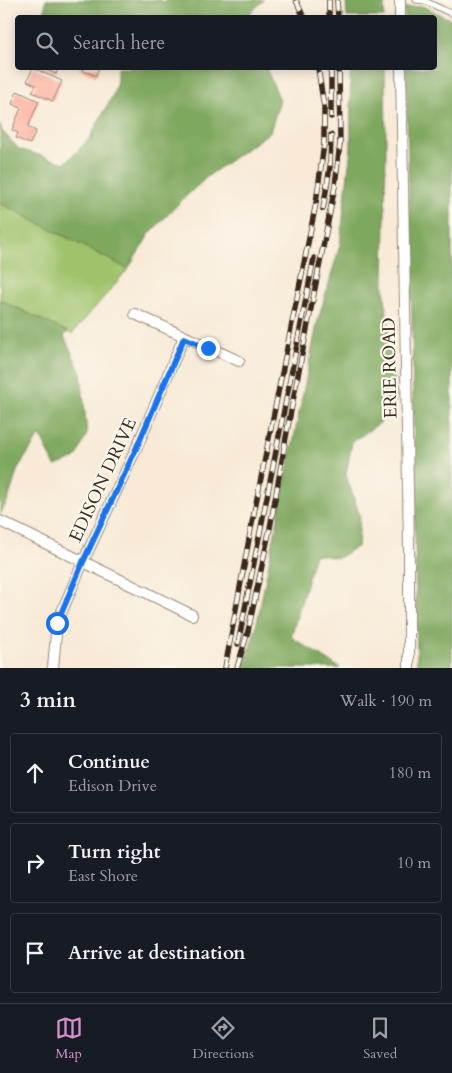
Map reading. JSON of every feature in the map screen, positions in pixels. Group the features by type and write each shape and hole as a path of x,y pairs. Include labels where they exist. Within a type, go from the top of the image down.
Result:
{"street":[{"path":"400,0 400,15"},
{"name":"ERIE ROAD","path":"401,70 409,528 409,668"},
{"path":"135,314 184,338 239,361"},
{"name":"EDISON DRIVE","path":"53,668 57,623 184,338"},
{"path":"0,521 192,615"}],"lane":[{"path":"416,0 425,1 452,14"}],"green space":[{"path":"46,0 160,0 164,2 166,0 264,0 248,15 48,15 44,13"},
{"path":"346,0 384,0 384,15 347,15"},
{"path":"422,6 452,20 452,668 417,668 406,70 437,70 437,15 405,15 404,8"},
{"path":"117,70 267,70 280,100 270,132 208,176 183,199 150,233 128,269 0,203 0,124 2,131 19,149 65,163 89,139 114,93"},
{"path":"350,70 385,70 384,286 396,401 381,422 352,442 346,475 360,516 358,546 338,558 315,554 291,637 340,668 244,668 256,627 317,324 340,245 351,146"},
{"path":"0,203 128,269 72,334 0,300"},
{"path":"0,300 68,332 64,336 81,373 87,434 76,458 55,466 40,435 18,468 8,500 0,514"}],"building":[{"path":"32,70 37,70 62,81 53,101 32,92 36,85 27,81"},
{"path":"46,70 57,70 56,74"},
{"path":"82,70 98,70 96,76"},
{"path":"17,91 39,101 28,127 36,131 30,144 16,138 18,133 12,130 21,108 12,104"}],"railway":[{"path":"296,0 303,15"},
{"path":"329,0 329,15"},
{"path":"337,0 338,15"},
{"path":"225,668 316,203 324,144 324,107 318,70"},
{"path":"331,70 331,117"},
{"path":"237,668 248,631 270,528 335,186 340,143 339,70"},
{"path":"323,209 330,167 331,135"},
{"path":"238,644 314,258"}],"route":[{"path":"57,623 184,338 208,348"}]}
